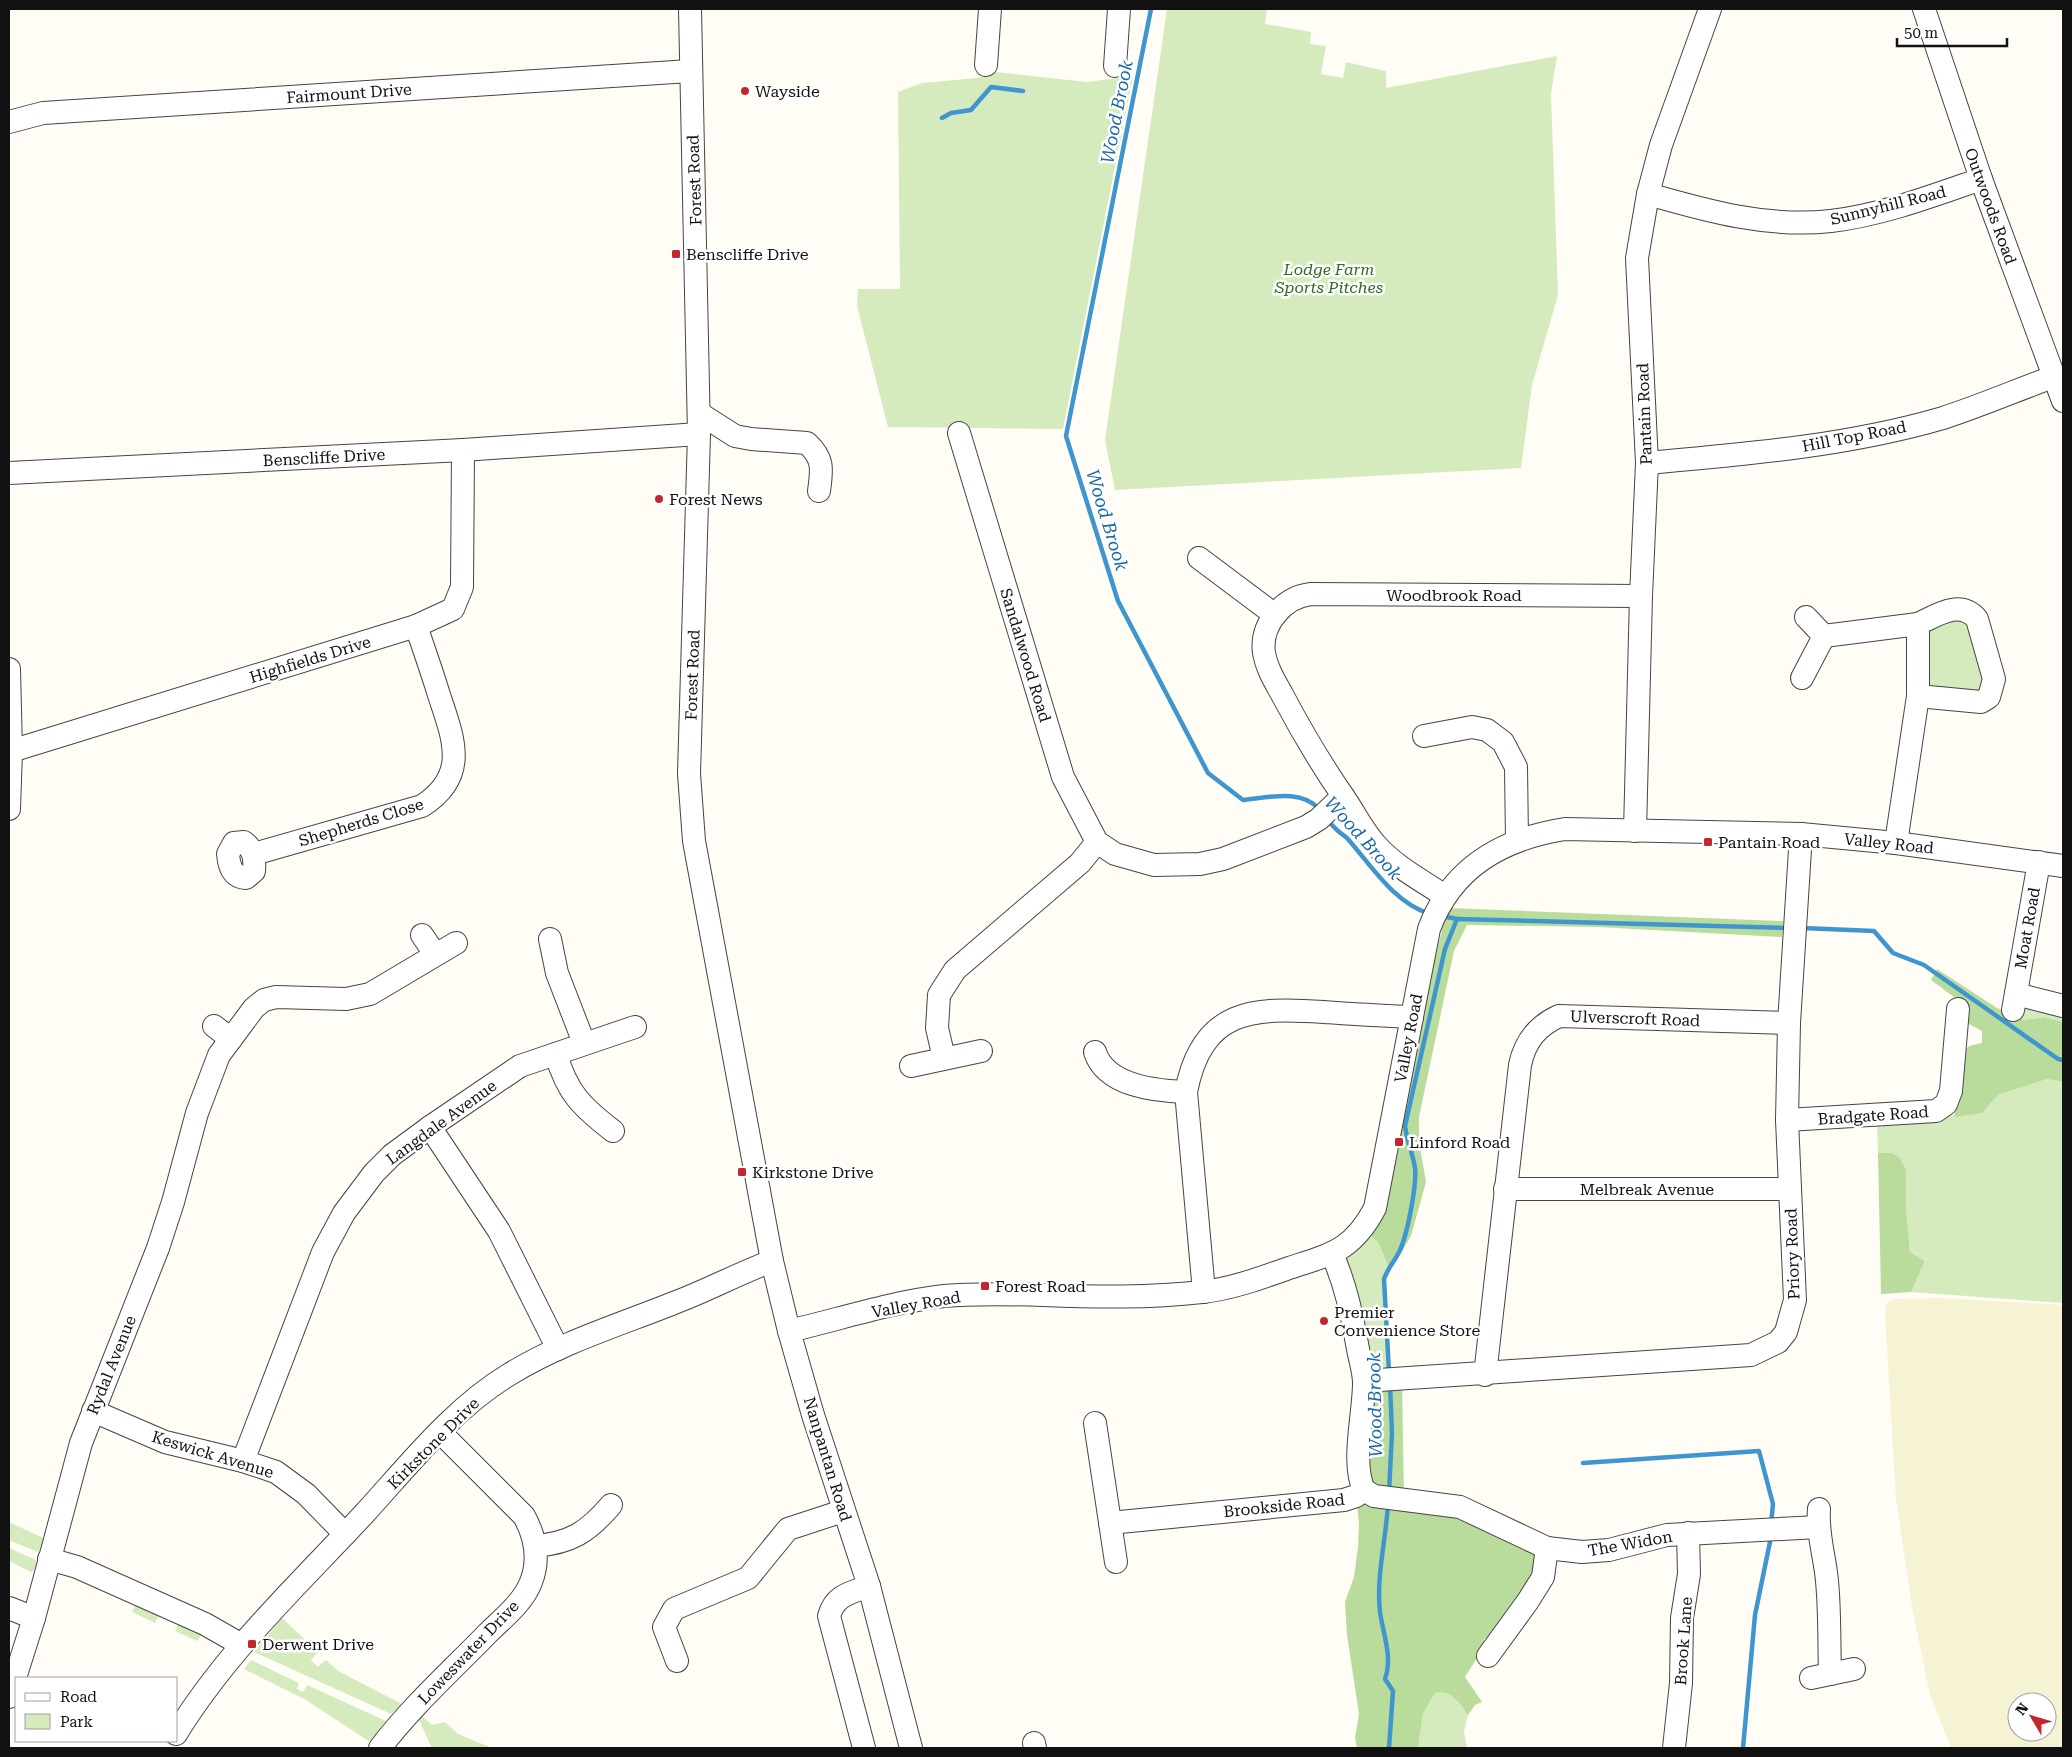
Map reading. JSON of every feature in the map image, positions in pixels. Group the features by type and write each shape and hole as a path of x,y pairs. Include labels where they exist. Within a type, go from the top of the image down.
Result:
{"street":[{"name":"Forest Road","path":"690,9 699,423 689,774 694,841 772,1262 789,1331"},
{"path":"982,54 990,9"},
{"path":"1111,54 1120,9"},
{"name":"Pantain Road","path":"1635,831 1641,596 1647,463 1637,258 1648,194 1661,145 1710,9"},
{"name":"Outwoods Road","path":"1924,9 1981,179 2063,401"},
{"name":"Fairmount Drive","path":"9,124 43,113 690,71"},
{"name":"Sunnyhill Road","path":"1648,194 1742,218 1772,222 1830,221 1915,202 1981,179"},
{"name":"Hill Top Road","path":"1647,463 1791,449 1847,440 1943,418 2054,377"},
{"path":"699,423 751,440 807,443 818,453 820,461 818,491"},
{"name":"Benscliffe Drive","path":"9,473 463,450 699,423"},
{"name":"Sandalwood Road","path":"959,433 978,460 1063,777 1097,842"},
{"name":"Highfields Drive","path":"11,751 416,626 453,609 462,587 463,450"},
{"path":"1195,556 1276,615"},
{"name":"Woodbrook Road","path":"1441,901 1398,866 1378,847 1362,827 1331,807 1310,747 1268,669 1264,651 1266,637 1276,615 1288,601 1300,595 1311,594 1641,596"},
{"path":"1824,636 1918,624 1950,609 1958,608 1972,614 1976,619 1994,679 1989,697 1981,702 1918,696"},
{"path":"1806,617 1824,636"},
{"path":"1896,843 1918,696 1918,624"},
{"name":"Shepherds Close","path":"254,854 422,806 436,797 446,784 452,769 454,738 416,626"},
{"path":"1802,678 1824,636"},
{"path":"9,668 11,751 9,809"},
{"path":"1424,736 1472,727 1487,730 1503,742 1516,767 1517,840"},
{"path":"944,1058 937,1028 938,995 954,970 1080,863 1097,842 1115,854 1154,865 1200,864 1286,836 1331,807"},
{"name":"Valley Road","path":"789,1331 905,1303 944,1296 984,1294 1146,1296 1204,1292 1254,1280 1332,1254 1354,1241 1366,1227 1375,1208 1429,929 1441,901 1468,870 1493,852 1517,840 1565,829 1801,834 1896,843 2063,866"},
{"name":"Priory Road","path":"1382,1381 1751,1355 1766,1350 1778,1342 1786,1332 1795,1300 1786,1120 1789,1023 1801,834"},
{"name":"Moat Road","path":"2039,862 2014,1002 2063,1006"},
{"path":"422,935 435,954"},
{"path":"550,940 565,972 584,1043"},
{"name":"Rydal Avenue","path":"15,1677 34,1618 81,1443 158,1248 222,1033 264,1000 276,997 346,999 370,994 456,943"},
{"path":"1204,1292 1186,1092 1193,1063 1200,1048 1212,1033 1228,1022 1249,1013 1278,1009 1412,1017"},
{"name":"Bradgate Road","path":"1786,1120 1936,1111 1946,1104 1951,1091 1965,1035 1958,1009"},
{"name":"Ulverscroft Road","path":"1485,1375 1505,1189 1523,1049 1543,1023 1560,1016 1789,1023"},
{"name":"Langdale Avenue","path":"243,1461 323,1252 344,1213 374,1173 392,1155 430,1127 520,1066 584,1043 613,1046 635,1027"},
{"path":"911,1066 982,1051"},
{"path":"556,1054 563,1079 576,1099 589,1113 613,1131"},
{"path":"1094,1060 1116,1076 1135,1085 1154,1090 1186,1092"},
{"path":"430,1127 499,1231 558,1349"},
{"name":"Melbreak Avenue","path":"1505,1189 1790,1189"},
{"name":"Brookside Road","path":"1332,1254 1344,1279 1350,1304 1382,1381 1360,1461 1360,1482 1381,1495"},
{"name":"Kirkstone Drive","path":"178,1731 205,1689 240,1644 440,1432 491,1386 510,1373 558,1349 704,1292 772,1262"},
{"name":"Nanpantan Road","path":"789,1331 843,1511 869,1586 911,1748"},
{"name":"Keswick Avenue","path":"93,1411 164,1442 243,1461 276,1472 306,1494 345,1534"},
{"path":"1095,1423 1116,1562"},
{"name":"Loweswater Drive","path":"380,1748 403,1720 525,1593 534,1571 535,1546 531,1530 515,1505 440,1432"},
{"name":"Brookside Road","path":"1110,1523 1344,1500 1356,1496 1381,1495"},
{"name":"The Widon","path":"1381,1495 1460,1507 1547,1548 1582,1552 1609,1550 1667,1535 1772,1529 1818,1518 1828,1595 1821,1676 1854,1669"},
{"path":"677,1661 664,1627 674,1608 748,1578 788,1529 843,1511"},
{"path":"535,1546 574,1538 598,1512"},
{"name":"Brook Lane","path":"1674,1748 1681,1683 1682,1618 1689,1574 1688,1533"},
{"path":"1489,1646 1528,1601 1543,1577 1547,1548"},
{"path":"49,1559 77,1567 205,1624 240,1644"},
{"path":"864,1748 829,1616 832,1604 844,1595 869,1586"},
{"path":"9,1608 34,1618"},
{"name":"Rydal Avenue","path":"9,1697 15,1678"}],"shaded area":[{"path":"1942,1298 2063,1305 2063,1748 1951,1748 1930,1695 1912,1607 1896,1499 1885,1315 1886,1304 1893,1299"}],"green space":[{"name":"Lodge Farm Sports Pitches","path":"1167,9 1267,9 1265,24 1311,32 1310,44 1326,46 1321,74 1343,78 1346,62 1386,71 1386,88 1557,56 1551,93 1558,295 1532,385 1521,468 1115,490 1105,440"},
{"path":"996,72 1087,82 1133,76 1063,429 888,427 857,306 858,289 900,289 898,92 922,83 977,78"},
{"path":"1966,610 1993,690 1918,696 1918,624"},
{"path":"1448,908 1783,921 1782,937 1598,927 1467,925 1454,951 1419,1117 1419,1142 1426,1182 1411,1236 1394,1265 1388,1266 1378,1242 1371,1236 1385,1206 1419,1017"},
{"path":"1937,969 1997,1008 2025,1020 2044,1017 2063,1022 2063,1082 2047,1079 1998,1095 1982,1113 1954,1117 1960,1056 1969,1046 1982,1043 1982,1031 1969,1024 1966,1006 1931,980"},
{"path":"2034,1005 2063,1011 2063,1022 2044,1017 2025,1020 2020,1017 2022,1010"},
{"path":"2047,1079 2063,1082 2063,1303 1911,1292 1925,1261 1910,1252 1906,1208 1906,1169 1899,1157 1892,1153 1878,1153 1877,1122 1982,1113 1998,1095"},
{"path":"1878,1153 1892,1153 1899,1157 1906,1169 1906,1208 1910,1252 1925,1261 1911,1292 1881,1294"},
{"path":"1365,1227 1378,1242 1388,1266 1384,1279 1389,1381 1364,1381 1332,1254"},
{"path":"1402,1380 1404,1499 1547,1548 1495,1645 1485,1638 1479,1655 1465,1677 1482,1702 1475,1705 1468,1715 1451,1695 1441,1692 1435,1693 1423,1714 1418,1748 1357,1748 1355,1738 1359,1714 1347,1635 1345,1602 1354,1577 1358,1547 1359,1523 1356,1496 1364,1381"},
{"path":"9,1522 43,1538 40,1550 37,1552 9,1540"},
{"path":"9,1548 34,1559 37,1562 34,1570 31,1572 9,1561"},
{"path":"137,1601 161,1612 155,1623 132,1612"},
{"path":"282,1618 318,1652 311,1660 318,1667 326,1660 338,1671 402,1704 391,1714 254,1652"},
{"path":"180,1620 204,1632 197,1641 175,1631"},
{"path":"251,1660 299,1683 297,1689 303,1692 307,1685 386,1721 370,1742 306,1700 244,1669"},
{"path":"1443,1691 1453,1695 1468,1715 1464,1731 1467,1748 1418,1748 1423,1714 1435,1693"},
{"path":"422,1716 432,1725 445,1722 458,1734 492,1748 432,1748 419,1720"}],"waterway":[{"name":"Wood Brook","path":"1151,9 1066,436 1118,601 1208,773 1243,800 1273,796 1293,796 1303,798 1319,809"},
{"path":"942,118 951,113 971,110 991,87 1023,91"},
{"name":"Wood Brook","path":"1328,821 1347,838 1394,892 1417,909 1430,914"},
{"name":"Wood Brook","path":"1389,1372 1384,1279 1402,1245 1413,1198 1415,1168 1405,1126 1445,949 1457,919 1442,916"},
{"path":"1457,919 1789,928"},
{"path":"1802,928 1874,931 1893,953 1924,965 2058,1059 2063,1060"},
{"name":"Wood Brook","path":"1389,1492 1392,1433 1390,1385"},
{"path":"1583,1463 1759,1451 1773,1504 1771,1524"},
{"name":"Wood Brook","path":"1388,1504 1379,1598 1388,1654 1385,1679 1393,1691 1389,1748"},
{"path":"1743,1748 1755,1615 1771,1537"}],"place":[{"name":"Wayside","path":"745,91"},
{"name":"Benscliffe Drive","path":"676,254"},
{"name":"Forest News","path":"659,499"},
{"name":"Pantain Road","path":"1708,842"},
{"name":"Linford Road","path":"1399,1142"},
{"name":"Kirkstone Drive","path":"742,1172"},
{"name":"Forest Road","path":"985,1286"},
{"name":"Premier Convenience Store","path":"1324,1321"},
{"name":"Derwent Drive","path":"252,1644"}]}
